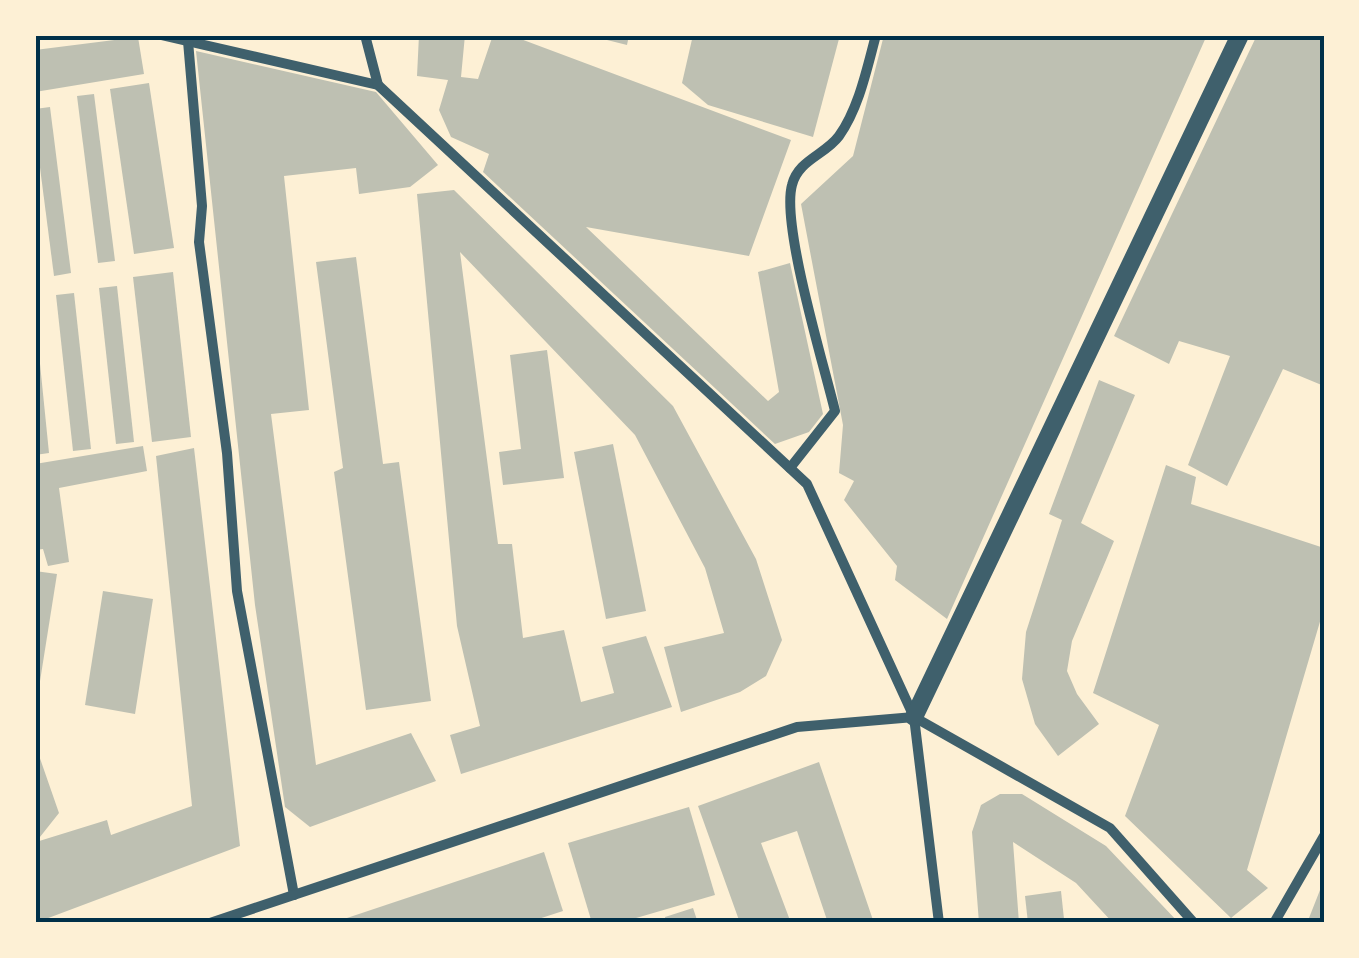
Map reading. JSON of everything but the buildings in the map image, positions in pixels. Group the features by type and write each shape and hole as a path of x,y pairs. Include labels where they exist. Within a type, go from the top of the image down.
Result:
{"street":[{"path":"161,35 378,85 807,484 914,717 939,923"},
{"path":"365,35 378,85"},
{"path":"790,468 835,412 792,230 792,184 802,166 838,137 862,85 876,35"},
{"path":"914,717 1240,35"},
{"path":"188,41 202,206 200,242 227,454 237,591 294,895"},
{"path":"210,923 797,726 914,717 1110,828 1194,923"},
{"path":"1274,923 1324,836"}]}
